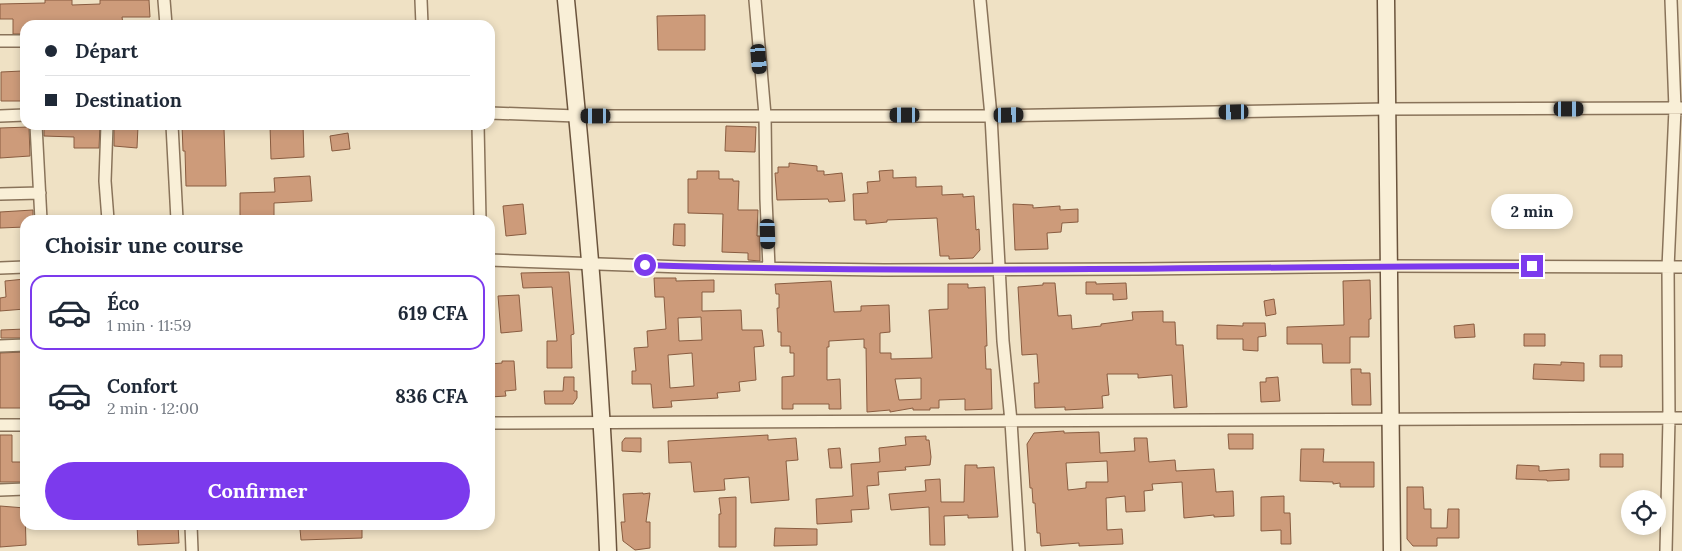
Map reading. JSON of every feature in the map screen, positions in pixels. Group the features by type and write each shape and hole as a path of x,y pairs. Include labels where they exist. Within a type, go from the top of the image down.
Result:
{"main road":[{"path":"566,0 602,422 608,551"},
{"path":"1386,0 1392,551"}],"street":[{"path":"164,0 166,20"},
{"path":"420,0 422,20"},
{"path":"755,0 764,115 769,268"},
{"path":"980,0 991,116 1003,341 1011,420 1019,551"},
{"path":"1666,551 1669,418 1668,268 1678,108 1671,0"},
{"path":"0,41 20,41"},
{"path":"495,113 577,116 991,116 1387,109 1678,108"},
{"path":"0,116 20,115"},
{"path":"36,130 42,215"},
{"path":"107,130 105,181 108,215"},
{"path":"172,130 177,215"},
{"path":"478,130 480,215"},
{"path":"0,194 40,193"},
{"path":"495,260 769,268 1000,270 1390,266 1682,267"},
{"path":"0,268 20,267"},
{"path":"0,346 20,345"},
{"path":"495,423 1682,418"},
{"path":"0,425 20,424"},
{"path":"0,490 20,489"},
{"path":"191,530 192,551"}],"building":[{"path":"45,0 72,0 72,5 100,4 100,0 149,0 150,17 122,17 122,20 20,20 20,34 13,34 13,19 0,19 0,4 45,3"},
{"path":"705,15 705,50 658,50 657,16"},
{"path":"20,71 20,101 1,101 1,72"},
{"path":"726,126 756,127 755,152 725,151"},
{"path":"20,127 20,130 29,130 30,156 0,158 0,128"},
{"path":"44,130 100,130 99,148 74,148 74,137 44,136"},
{"path":"114,130 138,130 137,148 114,146"},
{"path":"182,130 224,130 226,186 186,186 185,151 183,151"},
{"path":"270,130 303,130 304,157 271,159"},
{"path":"348,133 350,149 332,151 330,136"},
{"path":"789,163 817,166 817,171 824,171 824,175 842,173 845,201 829,202 828,199 777,200 775,173 778,173 778,167 789,167"},
{"path":"893,170 893,178 916,177 916,187 942,186 942,195 963,194 963,197 974,196 976,230 979,229 980,250 973,258 949,259 949,256 940,256 937,218 887,220 887,222 866,224 866,220 854,220 853,194 868,193 867,182 880,181 879,171"},
{"path":"697,171 719,171 719,179 739,181 738,210 758,210 757,236 760,236 760,261 748,260 748,253 722,252 723,214 688,213 688,179 697,179"},
{"path":"310,176 312,201 274,203 274,215 240,215 240,193 275,192 274,178"},
{"path":"523,204 526,234 506,236 503,206"},
{"path":"1013,204 1033,205 1033,208 1060,206 1060,210 1078,209 1078,222 1062,223 1061,232 1047,233 1048,249 1015,250"},
{"path":"33,210 33,215 20,215 20,227 0,228 0,212"},
{"path":"674,224 685,224 685,246 673,245"},
{"path":"569,272 574,334 571,335 572,368 547,368 547,341 557,341 552,287 523,288 521,273"},
{"path":"654,278 676,278 676,281 714,280 714,292 702,292 702,311 741,310 742,330 762,330 764,346 754,347 756,380 739,382 740,391 717,393 718,398 671,401 672,407 653,408 651,384 632,384 632,371 636,371 634,348 648,347 647,331 666,329 664,297 655,297","holes":["701,317 702,340 679,341 678,318","692,353 694,386 670,388 668,355"]},
{"path":"20,280 20,309 0,311 0,298 6,297 5,281"},
{"path":"1370,280 1371,319 1369,319 1369,337 1350,337 1350,363 1323,363 1322,344 1287,344 1287,327 1344,325 1343,281"},
{"path":"831,281 834,312 861,311 861,306 889,305 890,332 880,333 880,353 891,353 891,359 932,358 929,310 948,309 948,284 968,284 968,288 985,287 986,369 991,369 992,409 965,410 965,399 939,400 939,408 930,408 930,410 913,410 913,408 890,412 890,410 867,412 866,348 864,348 864,339 829,341 829,347 827,347 827,380 840,379 841,409 829,409 829,404 793,404 793,409 782,409 782,377 794,376 794,353 790,353 790,346 781,346 781,332 778,332 777,308 779,308 779,294 776,294 775,284","holes":["921,378 921,399 899,400 895,379"]},
{"path":"1086,282 1096,282 1096,284 1126,283 1127,299 1113,300 1113,294 1086,294"},
{"path":"1043,283 1055,283 1058,316 1071,315 1072,329 1133,320 1132,312 1163,311 1163,322 1175,322 1176,345 1183,345 1187,407 1174,408 1172,375 1138,378 1138,374 1107,374 1109,395 1102,396 1103,408 1065,410 1065,407 1035,408 1034,383 1039,383 1037,354 1022,355 1018,287 1043,285"},
{"path":"519,295 522,331 501,333 498,296"},
{"path":"1274,299 1276,314 1266,316 1264,301"},
{"path":"1243,323 1265,323 1266,336 1258,337 1258,351 1243,350 1243,339 1217,339 1217,325 1243,326"},
{"path":"1474,324 1475,337 1455,338 1454,326"},
{"path":"20,329 20,338 1,338 1,330"},
{"path":"1524,334 1545,334 1545,346 1524,346"},
{"path":"20,352 20,408 0,408 0,353"},
{"path":"1600,355 1622,355 1622,367 1600,367"},
{"path":"502,361 514,361 516,390 505,391 506,396 495,397 495,364 502,363"},
{"path":"1561,362 1584,363 1584,381 1533,379 1534,364 1561,365"},
{"path":"1351,369 1361,369 1361,373 1370,373 1371,405 1352,405"},
{"path":"564,377 574,377 574,391 577,391 577,398 573,404 545,404 544,391 563,391"},
{"path":"1278,377 1280,401 1261,402 1260,382 1266,382 1266,378"},
{"path":"1064,431 1064,433 1099,432 1100,453 1135,451 1134,438 1147,438 1149,462 1175,460 1176,471 1214,469 1216,492 1233,491 1234,516 1214,517 1214,515 1184,518 1182,482 1152,484 1153,490 1144,491 1145,511 1126,512 1125,496 1106,498 1107,530 1122,529 1123,544 1079,546 1079,543 1041,546 1040,533 1037,533 1035,503 1033,503 1032,488 1030,488 1027,444 1034,433","holes":["1107,461 1108,482 1086,482 1086,488 1068,490 1066,463"]},
{"path":"1228,434 1253,434 1253,449 1229,449"},
{"path":"0,435 12,435 12,462 20,462 20,482 0,482"},
{"path":"768,435 768,440 796,438 798,460 786,461 789,500 751,503 749,477 724,479 725,490 694,492 691,462 669,463 668,441"},
{"path":"926,436 926,440 929,440 930,465 905,467 906,470 878,472 879,485 867,486 869,509 851,510 852,522 817,524 816,499 853,496 851,464 880,462 879,448 906,445 905,437"},
{"path":"625,438 641,438 641,452 622,451 622,442"},
{"path":"840,448 842,468 830,468 828,449"},
{"path":"1301,449 1324,449 1323,462 1374,462 1374,487 1340,487 1340,483 1300,481"},
{"path":"1600,454 1623,454 1623,467 1600,467"},
{"path":"965,465 977,465 977,468 994,467 998,517 968,518 968,515 944,516 945,545 930,545 929,507 891,510 889,494 926,491 925,480 940,479 941,502 964,502"},
{"path":"1517,465 1539,466 1539,471 1569,469 1569,480 1516,479"},
{"path":"1407,487 1423,487 1424,509 1431,509 1431,528 1447,528 1448,509 1459,509 1459,538 1437,538 1437,546 1413,546 1407,539"},
{"path":"650,493 646,522 650,522 650,548 635,550 623,541 621,522 625,522 623,494"},
{"path":"1284,496 1284,513 1290,513 1291,544 1281,544 1281,530 1261,531 1261,497"},
{"path":"736,497 736,547 719,547 719,514 721,514 719,498"},
{"path":"0,506 20,508 20,530 26,530 26,545 0,547"},
{"path":"775,528 817,529 817,545 774,546"},
{"path":"137,530 178,530 179,543 138,545"},
{"path":"300,530 362,530 362,538 301,540"}],"route":[{"path":"645,265 884,270 1138,270 1532,266"}]}
